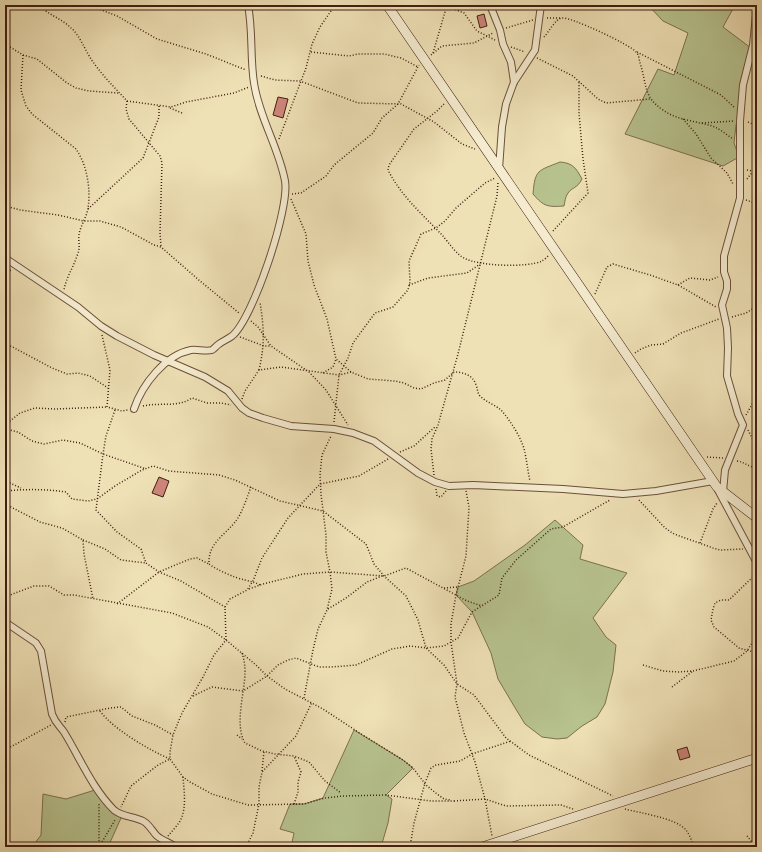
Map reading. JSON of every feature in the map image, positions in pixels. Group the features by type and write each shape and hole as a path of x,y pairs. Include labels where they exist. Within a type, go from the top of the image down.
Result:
{"street":[{"path":"134,408 137,399 144,388 157,370 167,361 190,350 211,350 233,336 259,290 267,269 281,218 285,194 285,183 254,85 252,35 248,5"},
{"path":"387,5 421,63 449,96 719,489 757,563"},
{"path":"490,5 510,62 514,82"},
{"path":"498,169 506,104 514,82 535,50 541,5"},
{"path":"719,489 743,425 738,414 727,376 727,328 722,305 728,281 724,272 724,256 740,198 737,186 741,168 740,121 743,85 753,45 757,5"},
{"path":"5,258 78,307 101,326 167,361 205,377 228,391 242,408 263,418 291,426 334,428 374,441 418,473 436,482 449,486 531,488 623,494 656,491 719,489 757,518"},
{"path":"5,622 36,643 41,651 52,714 56,723 63,730 83,767 98,789 115,811 144,821 158,836 176,847"},
{"path":"482,847 624,805 690,779 757,758"}],"path":[{"path":"39,5 47,13 59,18 72,28 91,60 118,93 127,101 159,106 182,113"},
{"path":"89,5 117,16 157,39 206,54 253,73 276,80 300,81 358,103 401,104 428,119 462,144 475,149"},
{"path":"275,149 311,52 312,44 320,27 335,5"},
{"path":"444,5 464,13 477,31 503,44 532,55 573,76 598,99 606,103 650,99"},
{"path":"433,53 447,6"},
{"path":"531,488 525,452 514,428 500,410 481,397 478,393 474,379 462,372 454,372 445,380 421,389 414,388 404,383 395,381 368,379 351,372 336,359 327,319 314,285 308,261 306,234 289,195 301,193 326,176 334,165 373,133 382,118 398,104 421,63 442,46 474,43 500,30 540,18 566,18 597,30 721,95 741,114"},
{"path":"544,38 561,18"},
{"path":"5,44 23,55 37,59 67,83 76,88 89,91 118,93"},
{"path":"311,52 348,56 358,54 384,54 421,63"},
{"path":"637,52 650,99 664,111 683,119 716,128 740,145"},
{"path":"23,55 22,90 26,106 32,114 76,149 80,155 87,176 89,196 88,209 79,235 80,245 77,256 62,296"},
{"path":"546,237 588,193 579,113 579,82"},
{"path":"168,108 186,102 234,93 254,85"},
{"path":"449,96 437,111 414,129 389,166 388,170 395,183 415,208 436,228 463,258 480,264 515,266 542,261 555,250"},
{"path":"127,101 127,116 148,144 160,156 162,163 161,247"},
{"path":"88,209 143,158 159,117 159,106"},
{"path":"683,119 696,134 711,158 727,173 737,186 757,166"},
{"path":"699,124 740,121 757,126"},
{"path":"741,168 752,171 757,175"},
{"path":"304,698 318,629 327,610 332,589 326,552 326,535 320,475 322,455 334,428 339,375 344,367 353,343 375,313 393,307 408,290 409,261 421,234 436,228 445,221 456,208 484,182 498,177 497,196 454,372 438,425 432,439 431,449 436,482"},
{"path":"740,198 757,204"},
{"path":"5,206 20,210 121,226 154,245 161,247 200,281 258,327 271,346 308,372 326,390 353,433"},
{"path":"409,285 428,278 467,273 480,264"},
{"path":"591,303 605,271 610,264 613,264 678,285 723,314 734,317 746,313 757,306"},
{"path":"678,285 690,278 710,280 718,277 724,272"},
{"path":"5,425 20,413 36,408 56,409 107,407 122,411 151,404 168,405 185,403 192,398 208,403 221,403 242,408 245,391 259,370 264,346 259,290"},
{"path":"628,357 651,345 663,344 681,333 723,314"},
{"path":"101,326 110,370 107,407"},
{"path":"233,336 264,346 271,346"},
{"path":"5,343 52,368 67,374 78,373 90,376 108,388"},
{"path":"323,373 333,367 336,359"},
{"path":"259,370 281,367 308,372 339,375 351,372"},
{"path":"757,399 746,413 743,425 750,432 757,448"},
{"path":"115,409 106,436 96,510 117,532 141,549 146,563"},
{"path":"247,590 253,581 262,558 288,518 320,484 359,476 394,455 414,446 438,425"},
{"path":"5,429 18,432 32,441 44,444 63,440 80,443 103,454 146,469"},
{"path":"5,491 22,489 39,491 44,489 66,492 72,499 88,501 97,499 115,486 153,466 170,470 219,475 235,480 280,501 323,511 366,544 374,564 384,576 406,596 418,620 426,648 444,665 457,684 474,695 506,738 529,754 580,778 607,793 624,805 678,824 686,830 694,847"},
{"path":"5,479 22,489"},
{"path":"465,486 469,507 466,556 456,595 451,624 451,642 457,684 455,697 464,733 472,754 485,799 494,843"},
{"path":"209,564 208,557 211,549 216,541 236,522 251,487"},
{"path":"700,543 719,489"},
{"path":"632,493 665,528 674,534 720,550 750,549"},
{"path":"192,696 212,687 243,691 267,676 278,665 296,658 319,667 356,665 392,649 410,646 426,648 444,646 458,638 472,612 499,595 502,578 516,560 551,529 563,527 610,500"},
{"path":"5,504 40,522 62,528 121,560 146,563 159,572 181,581 225,607"},
{"path":"83,540 84,554 93,599"},
{"path":"118,604 159,572 190,559 197,558 216,569 243,580 253,581 260,585"},
{"path":"327,610 367,582 406,568 467,601 482,606"},
{"path":"170,759 173,735 182,713 214,655 226,640 225,607 230,599 260,585 303,574 330,572 384,576"},
{"path":"757,573 729,600 721,600 715,603 711,620 714,627 739,648 757,653"},
{"path":"5,594 10,595 34,586 49,586 64,595 74,595 172,613 208,627 285,689 312,702 403,760 413,768 424,783 437,794 444,799 454,801"},
{"path":"444,588 458,587"},
{"path":"643,664 670,672 678,672 693,671 734,661 747,651 757,630"},
{"path":"242,653 245,663 240,731 242,739"},
{"path":"672,687 693,671"},
{"path":"262,773 296,736 312,702"},
{"path":"5,750 66,717 121,707 132,716 155,725 173,735"},
{"path":"100,711 118,728 141,744 170,759 183,777 190,782 212,794 248,805 304,804 325,798 343,796 386,795 421,800 454,801 485,799 506,806 561,806 574,809"},
{"path":"63,730 66,717"},
{"path":"237,735 245,743 264,751 294,756 309,762 325,781 341,793"},
{"path":"410,847 414,823 421,800 424,783 431,768 436,765 460,760 472,754 511,741"},
{"path":"246,847 253,833 259,804 259,787 264,751"},
{"path":"294,756 301,772 298,782 298,792 294,804"},
{"path":"98,847 119,813 131,786 158,765 170,759"},
{"path":"164,840 180,822 182,816 185,800 183,777"},
{"path":"98,789 100,811 98,847"},
{"path":"747,836 756,847"}],"green space":[{"path":"648,5 735,5 723,27 751,48 744,80 745,98 736,125 734,143 739,157 723,166 625,134 658,69 674,75 688,33 663,21"},
{"path":"560,162 574,167 582,179 578,185 568,193 564,206 543,204 533,194 537,175 542,169"},
{"path":"555,520 583,545 580,559 627,573 593,618 606,637 616,645 613,672 605,704 597,717 582,726 567,738 557,739 542,737 525,724 498,679 491,653 472,612 456,595 458,587 474,581 525,545"},
{"path":"354,730 403,760 413,768 386,795 392,799 388,823 381,847 291,847 294,833 280,829 290,804 304,804 323,798"},
{"path":"95,790 121,815 108,847 32,847 41,835 43,794 66,799"}],"building":[{"path":"484,14 487,26 480,28 477,16"},
{"path":"278,97 288,99 283,118 273,115"},
{"path":"159,477 169,481 163,497 152,493"},
{"path":"687,747 690,757 680,760 677,750"}]}
